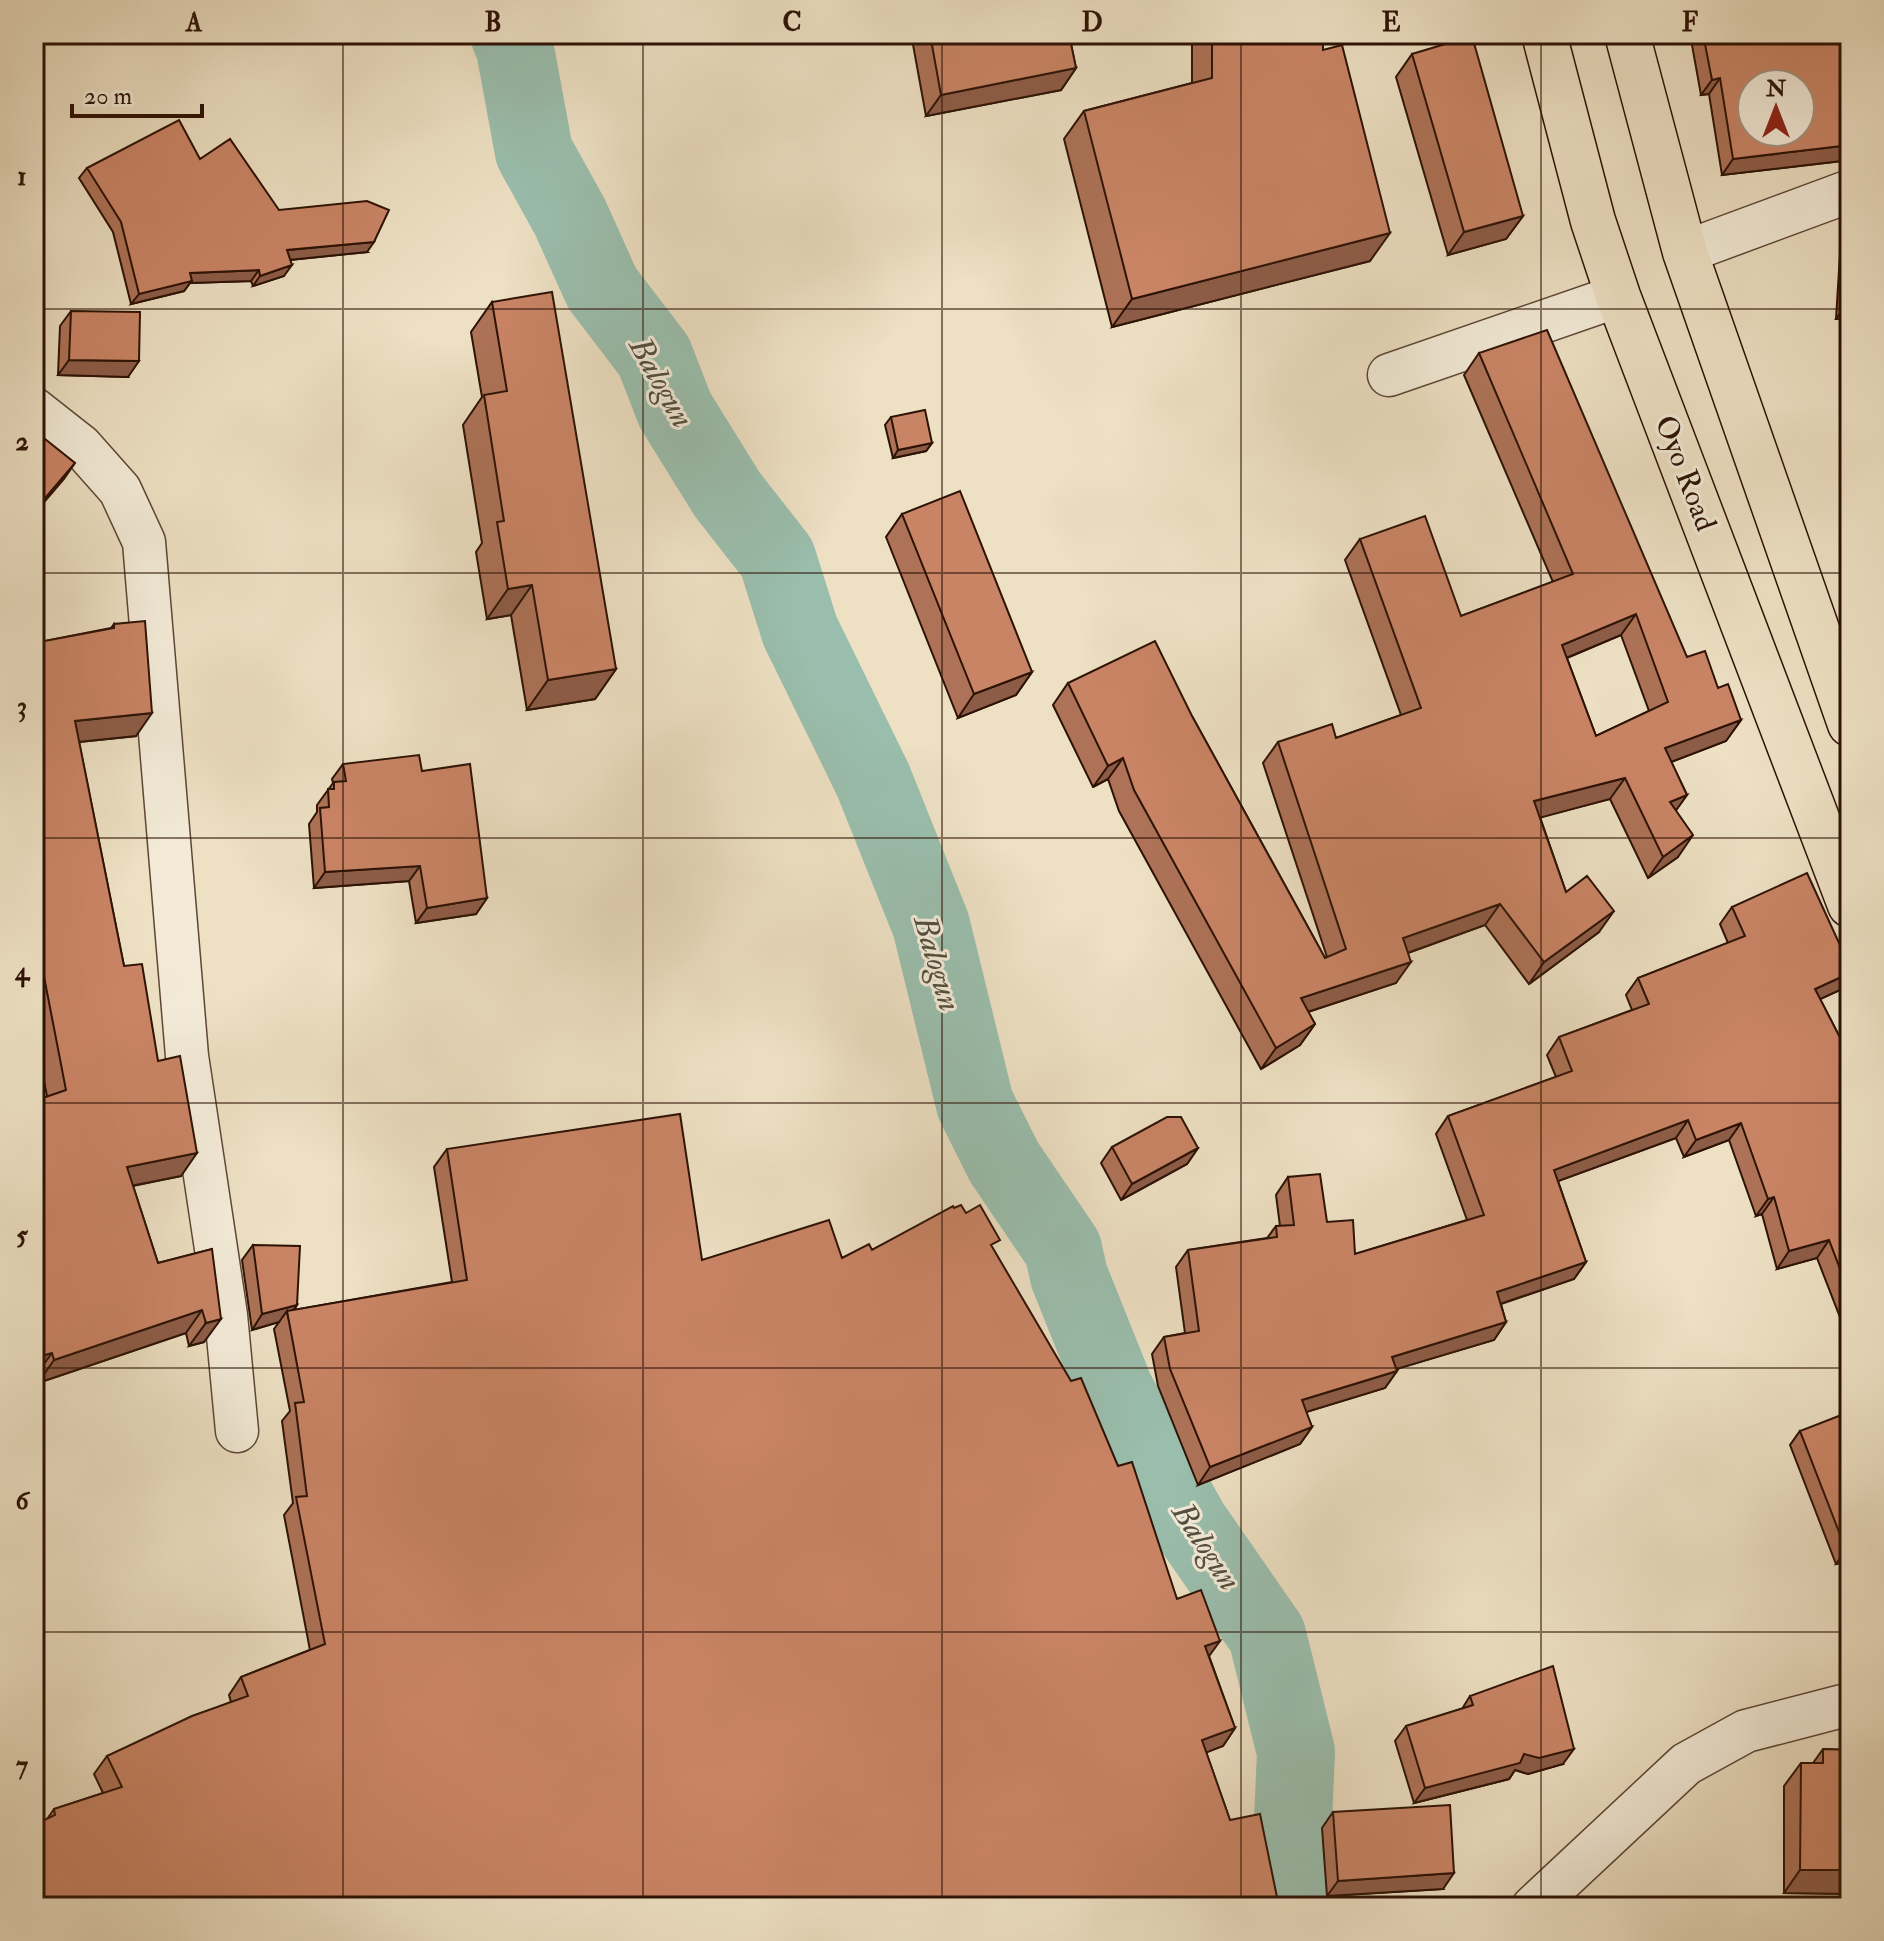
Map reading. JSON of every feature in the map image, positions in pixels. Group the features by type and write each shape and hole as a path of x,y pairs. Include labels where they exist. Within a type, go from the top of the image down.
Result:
{"main road":[{"name":"Oyo Road","path":"1544,34 1593,221 1618,296 1850,905"},
{"path":"1627,34 1685,252 1850,724"}],"street":[{"path":"1685,252 1850,191"},
{"path":"1389,375 1618,296"},
{"path":"34,409 81,446 120,490 144,542 187,1056 226,1315 237,1431"},
{"path":"1533,1907 1686,1764 1746,1731 1850,1704"}],"building":[{"path":"930,34 1074,34 1075,38 1070,39 1076,68 941,95"},
{"path":"1212,34 1323,34 1323,50 1342,45 1390,233 1132,299 1084,111 1212,78"},
{"path":"1703,34 1850,34 1850,145 1733,159 1720,78 1712,80"},
{"path":"1472,36 1523,216 1464,232 1412,54"},
{"path":"179,120 200,159 230,139 279,210 367,201 389,210 374,242 287,250 292,265 260,276 259,270 190,273 192,281 139,294 121,222 87,168"},
{"path":"552,292 616,669 548,680 532,585 508,589 497,522 504,521 484,395 507,391 492,302"},
{"path":"71,311 140,312 139,361 69,360"},
{"path":"1547,330 1687,657 1705,651 1718,688 1728,684 1741,720 1665,748 1687,795 1670,802 1693,835 1663,857 1625,778 1534,801 1566,892 1587,876 1614,911 1544,962 1500,904 1403,938 1411,962 1301,998 1315,1024 1276,1048 1134,790 1123,758 1108,766 1068,683 1155,641 1192,716 1325,958 1346,949 1278,742 1332,724 1336,738 1421,708 1360,539 1425,516 1461,616 1573,574 1479,353","holes":["1636,614 1668,702 1596,736 1562,645"]},
{"path":"925,410 932,443 898,450 891,417"},
{"path":"34,432 75,463 34,511"},
{"path":"960,491 1032,672 974,694 902,514"},
{"path":"145,621 152,713 75,721 124,966 142,964 158,1061 180,1056 197,1153 127,1167 158,1263 212,1249 221,1319 206,1323 202,1310 54,1360 52,1353 34,1358 34,1101 66,1090 34,925 34,643 114,628 114,624"},
{"path":"419,755 422,771 470,764 487,898 427,908 420,866 325,872 320,808 329,807 328,789 334,789 334,782 346,781 343,764"},
{"path":"1807,873 1850,967 1850,973 1815,989 1850,1057 1850,1295 1829,1240 1789,1251 1774,1197 1768,1199 1741,1123 1696,1140 1688,1120 1554,1170 1586,1262 1497,1292 1506,1322 1392,1357 1397,1371 1302,1400 1312,1427 1210,1467 1170,1369 1164,1337 1199,1331 1188,1250 1277,1237 1276,1226 1294,1225 1288,1177 1320,1174 1327,1222 1353,1220 1355,1254 1484,1215 1448,1116 1572,1071 1559,1037 1649,1004 1638,978 1745,936 1732,907"},
{"path":"680,1114 702,1260 829,1220 842,1258 869,1244 872,1250 953,1206 961,1205 966,1213 980,1205 1000,1240 991,1245 1071,1381 1081,1378 1118,1466 1132,1462 1177,1599 1201,1590 1220,1641 1205,1646 1235,1728 1202,1740 1230,1820 1260,1814 1278,1902 1264,1907 34,1907 34,1825 55,1815 54,1809 122,1787 107,1756 192,1716 248,1696 241,1677 325,1644 296,1497 307,1496 295,1403 304,1402 287,1311 467,1280 447,1149"},
{"path":"1167,1117 1181,1117 1198,1148 1132,1184 1112,1147"},
{"path":"253,1245 300,1246 297,1305 262,1314"},
{"path":"1844,1414 1850,1490 1850,1549 1846,1550 1800,1431"},
{"path":"1553,1666 1574,1749 1539,1758 1524,1754 1520,1763 1425,1788 1406,1726 1473,1705 1470,1696"},
{"path":"1823,1749 1850,1750 1850,1870 1800,1870 1801,1763 1823,1763"},
{"path":"1450,1805 1454,1873 1338,1881 1333,1812"}],"waterway":[{"name":"Balogun","path":"509,34 515,49 534,152 570,217 602,288 654,356 675,410 727,494 777,558 800,631 873,780 931,925 975,1104 1004,1162 1063,1249 1069,1276 1115,1391 1190,1524 1267,1635 1296,1752 1292,1843 1307,1907"}]}
